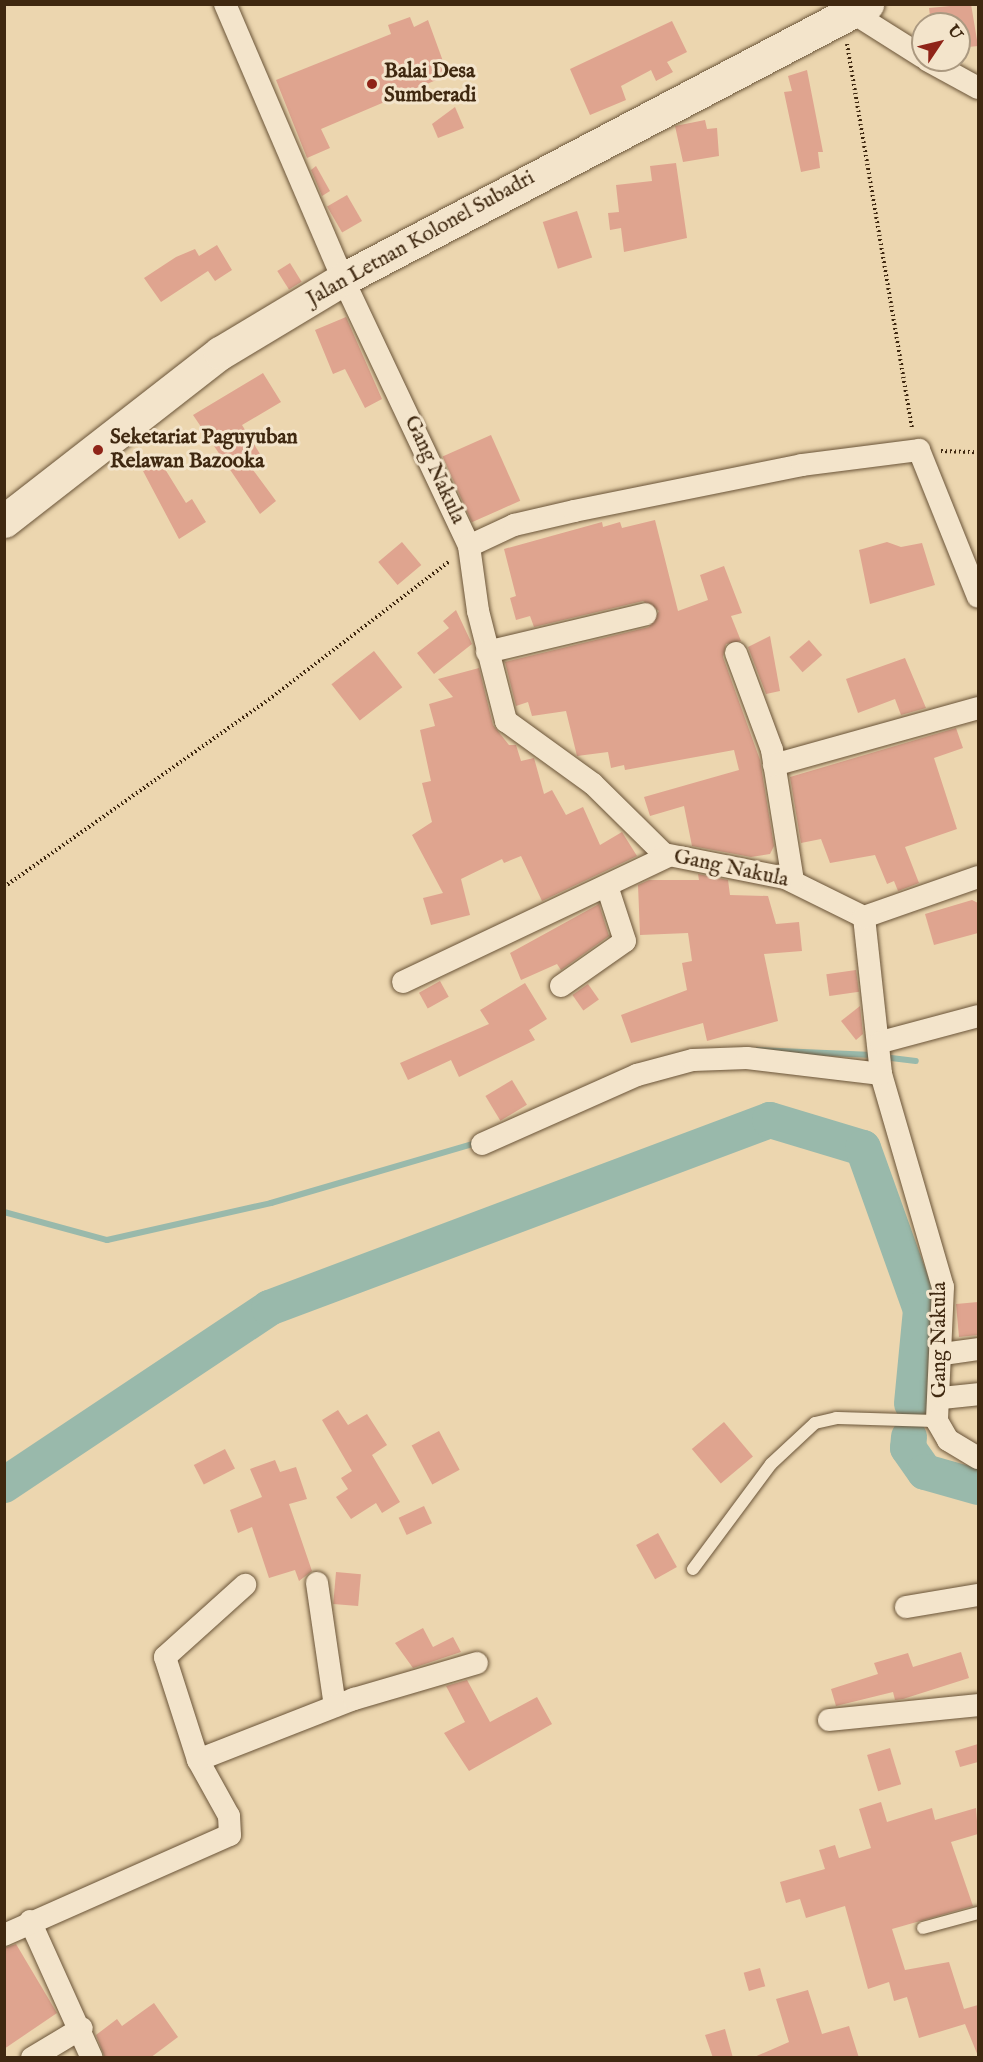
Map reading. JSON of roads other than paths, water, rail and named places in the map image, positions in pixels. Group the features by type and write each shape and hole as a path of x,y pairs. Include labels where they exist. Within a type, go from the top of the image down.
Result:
{"main road":[{"name":"Jalan Letnan Kolonel Subadri","path":"4,521 220,353 343,279 853,10"}],"street":[{"name":"Gang Nakula","path":"225,4 343,279 470,546 487,652 506,721 593,784 668,856 793,881 864,916 881,1059 943,1287 942,1398 937,1421 948,1440 976,1454"},
{"path":"853,10 911,49"},
{"path":"949,72 978,88"},
{"path":"470,546 514,525 574,511 802,465 919,450 978,597"},
{"path":"487,652 646,614"},
{"path":"736,653 774,765 793,881"},
{"path":"774,765 978,708"},
{"path":"404,982 668,856"},
{"path":"864,916 978,877"},
{"path":"561,986 625,940 608,886"},
{"path":"482,1144 637,1075 693,1060 881,1059 978,1016"},
{"path":"943,1354 978,1349"},
{"path":"942,1398 978,1394"},
{"path":"318,1583 335,1706"},
{"path":"4,1935 30,1921 227,1839 229,1816 198,1760 165,1657 245,1585"},
{"path":"906,1607 978,1595"},
{"path":"198,1760 335,1706 477,1663"},
{"path":"829,1720 978,1705"},
{"path":"30,1921 82,2028 92,2058"},
{"path":"32,2058 82,2028"}],"lane":[{"path":"693,1569 771,1464 815,1423 836,1418 937,1421"},
{"path":"923,1928 978,1913"}],"waterway":[{"path":"758,1050 873,1055"},
{"path":"883,1057 916,1061"},
{"path":"4,1485 269,1308 770,1120 863,1148 921,1310 912,1404"},
{"path":"4,1212 107,1240 271,1203 476,1143"},
{"path":"909,1437 908,1448 925,1472 978,1487"}],"place":[{"name":"Balai Desa Sumberadi","path":"372,84"},
{"name":"Seketariat Paguyuban Relawan Bazooka","path":"98,450"}]}
